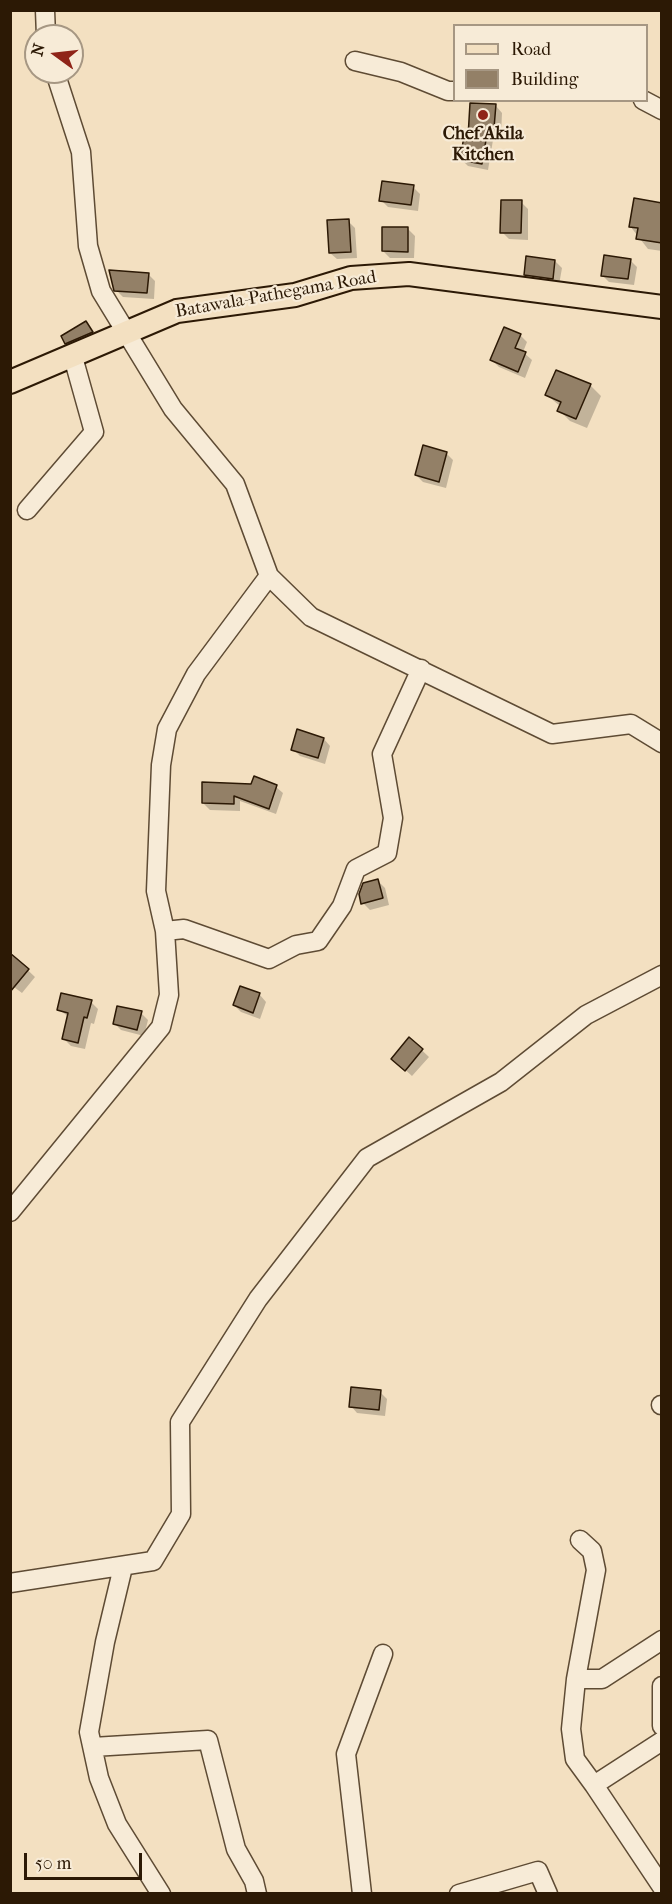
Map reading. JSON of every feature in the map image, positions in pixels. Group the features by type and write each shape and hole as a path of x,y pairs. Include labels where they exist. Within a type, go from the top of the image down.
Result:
{"main road":[{"name":"Batawala-Pathegama Road","path":"10,382 177,311 295,295 351,278 409,274 662,307"}],"street":[{"path":"355,61 401,72 453,91"},
{"path":"59,84 81,152 88,246 101,291 173,409 235,484 269,576 311,617 552,734 631,724 662,743"},
{"path":"647,102 662,110"},
{"path":"27,510 94,432 73,357"},
{"path":"10,1212 161,1026 169,995 165,931 156,891 161,765 167,729 196,674 269,576"},
{"path":"165,931 184,929 269,959 296,945 318,941 342,906 356,869 387,853 393,818 382,754 421,669"},
{"path":"10,1583 153,1562 181,1514 180,1422 258,1299 367,1158 501,1082 586,1015 662,975"},
{"path":"580,1540 592,1551 596,1570 576,1679 572,1729 575,1759 662,1887"},
{"path":"123,1567 105,1642 89,1732 99,1779 117,1824 160,1893"},
{"path":"576,1679 602,1680 662,1640"},
{"path":"362,1893 346,1754 383,1654"},
{"path":"662,1686 662,1726"},
{"path":"93,1747 208,1740 236,1849 254,1881 257,1893"},
{"path":"594,1785 662,1741"},
{"path":"459,1893 538,1871 548,1893"}],"building":[{"path":"470,103 496,104 494,128 488,128 482,164 460,160 464,136 468,137"},
{"path":"382,181 414,185 411,205 379,201"},
{"path":"634,198 662,203 662,243 636,239 638,228 629,227"},
{"path":"501,200 522,200 521,233 500,233"},
{"path":"349,219 351,252 329,253 327,220"},
{"path":"382,227 408,227 408,252 382,251"},
{"path":"604,255 631,259 628,279 601,276"},
{"path":"526,256 555,260 553,279 524,275"},
{"path":"109,270 149,273 147,293 114,291"},
{"path":"86,321 93,332 65,344 61,336"},
{"path":"504,327 521,334 515,348 526,352 518,372 490,360"},
{"path":"556,370 591,384 576,419 557,411 561,402 545,395"},
{"path":"423,445 447,452 439,482 415,475"},
{"path":"297,729 324,738 318,758 291,750"},
{"path":"254,776 277,785 269,809 234,796 234,804 202,803 202,782 251,784"},
{"path":"378,879 383,898 361,904 359,894 363,883"},
{"path":"10,953 29,969 10,992"},
{"path":"240,986 260,993 253,1013 233,1005"},
{"path":"61,993 92,1000 87,1018 84,1017 78,1043 62,1039 68,1013 57,1010"},
{"path":"117,1006 142,1011 137,1030 113,1024"},
{"path":"409,1037 423,1049 405,1071 391,1059"},
{"path":"351,1387 381,1390 379,1410 349,1407"}],"place":[{"name":"Chef Akila Kitchen","path":"483,115"}]}
